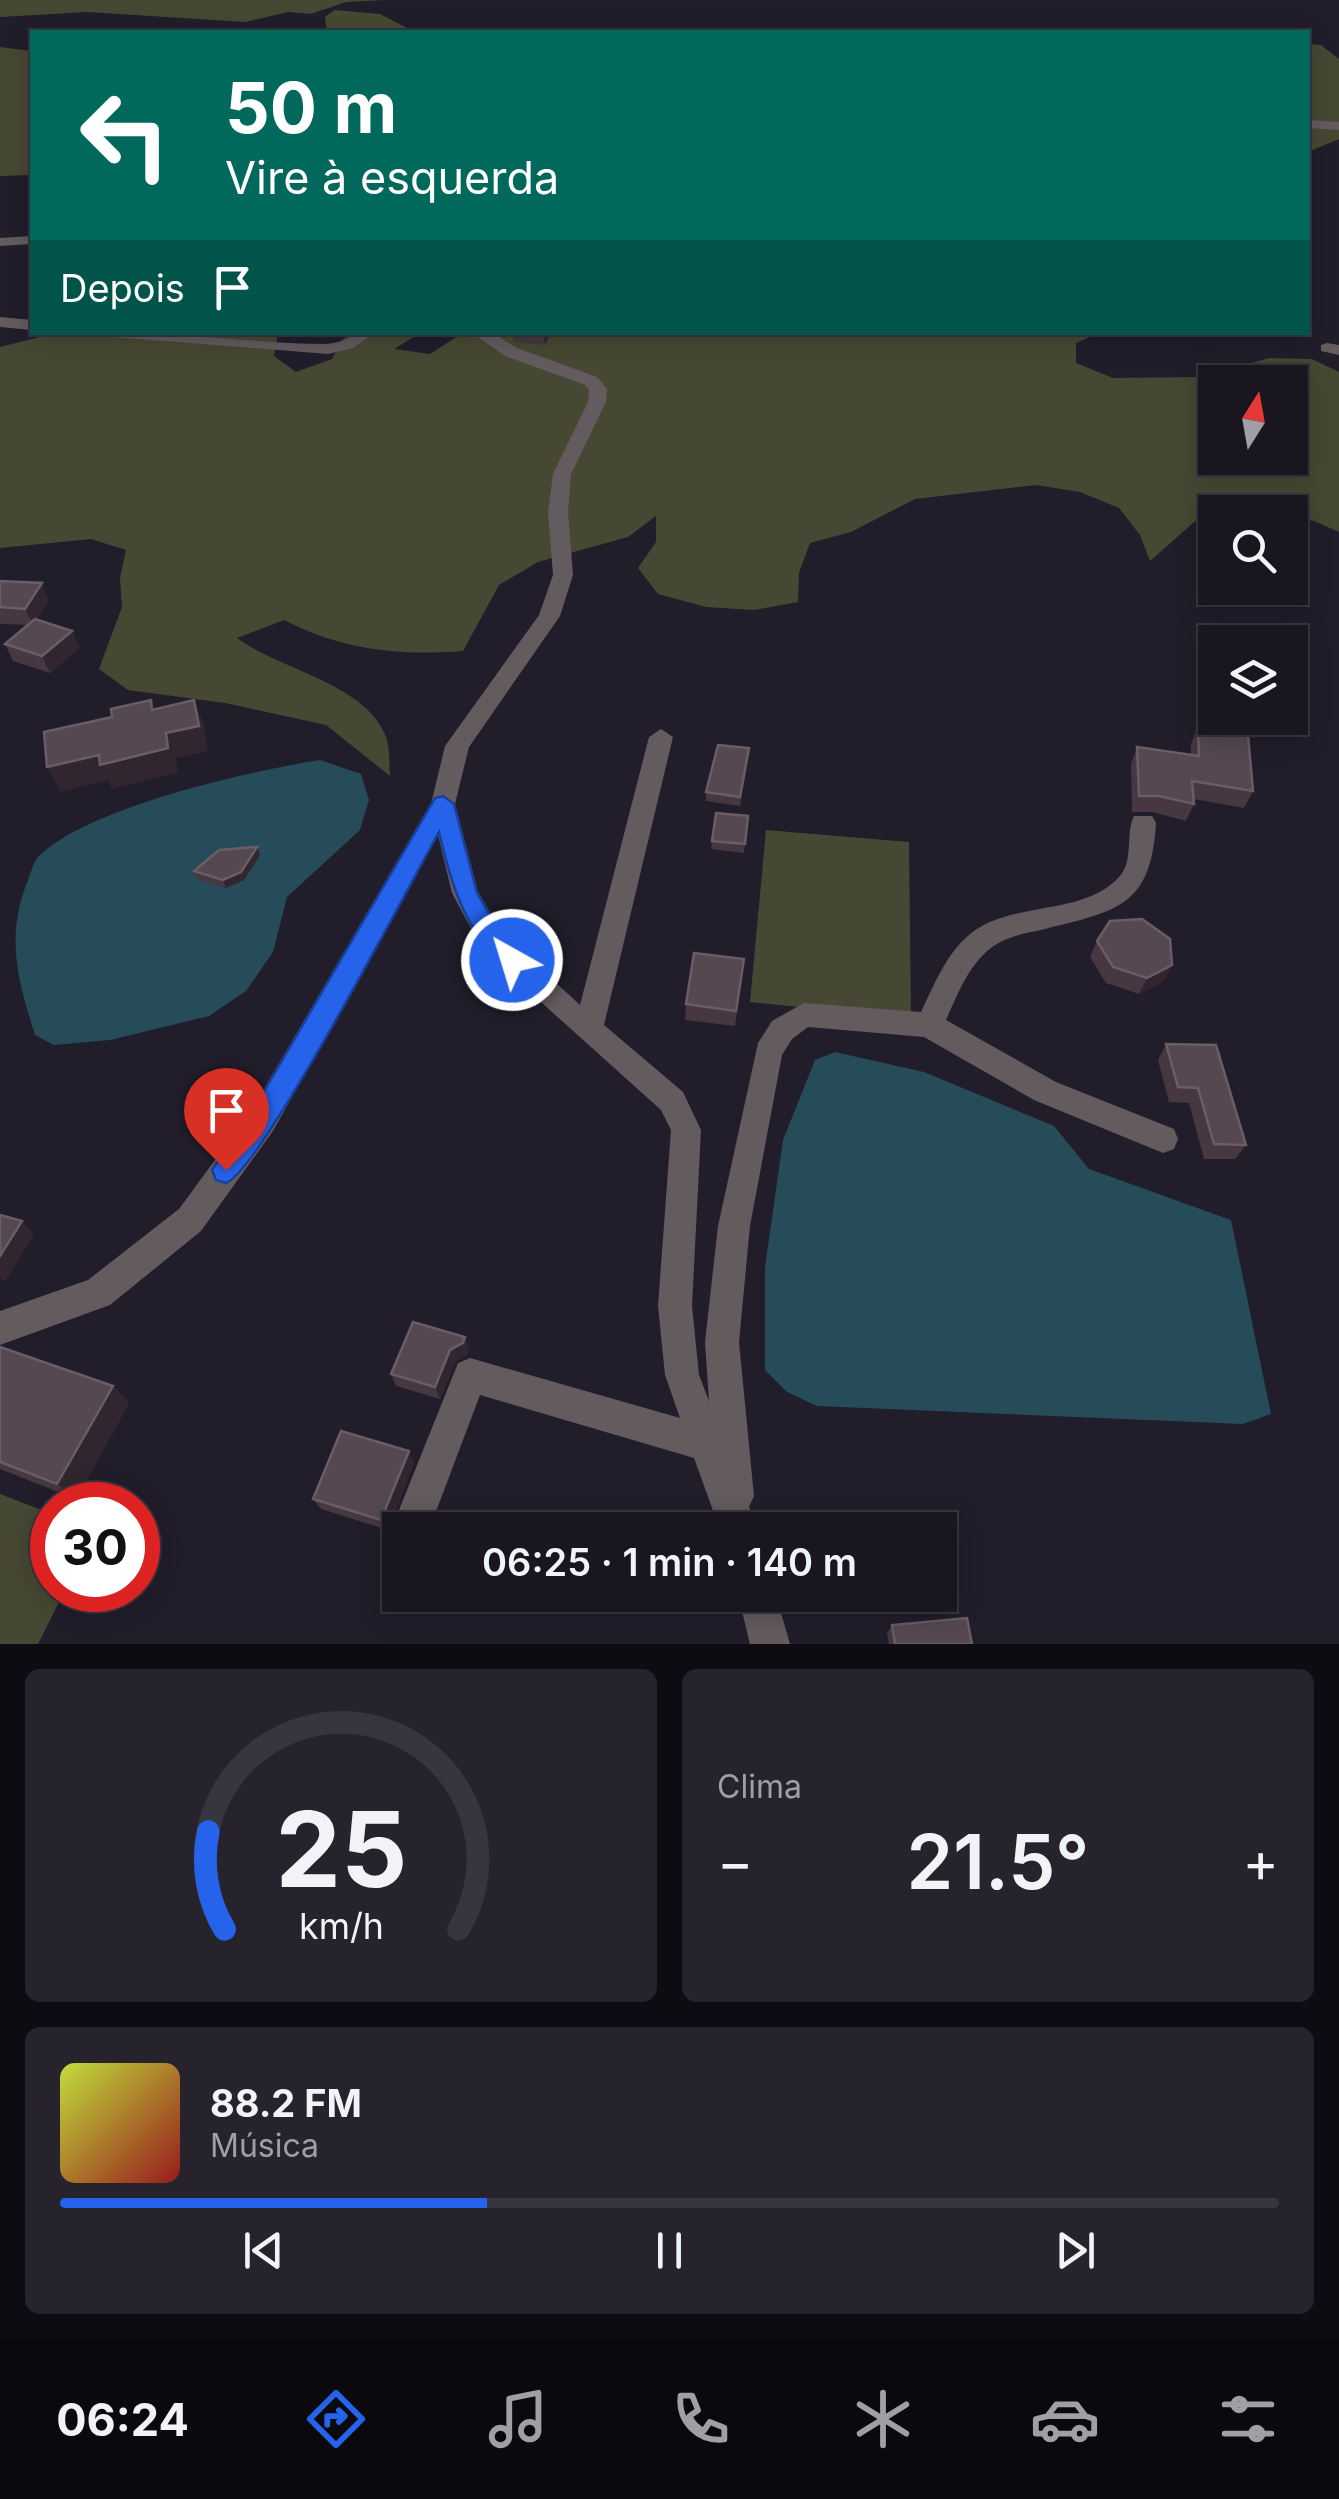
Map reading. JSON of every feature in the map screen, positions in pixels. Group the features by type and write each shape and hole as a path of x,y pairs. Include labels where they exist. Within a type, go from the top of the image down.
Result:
{"street":[{"path":"1310,124 1339,126"},
{"path":"0,242 30,240"},
{"path":"0,322 30,324"},
{"path":"152,335 328,349 347,345 363,335"},
{"path":"0,1328 98,1293 190,1220 262,1121 443,804 456,746 549,616 563,575 558,512 562,474 597,402 598,389 591,381 512,352 483,335"},
{"path":"588,1027 661,736"},
{"path":"443,804 466,894 492,941 552,999 672,1101 686,1130 675,1306 682,1375 732,1512"},
{"path":"929,1025 968,953 988,936 1104,900 1126,887 1138,870 1144,823"},
{"path":"737,1512 722,1342 734,1226 768,1052 782,1030 804,1016 929,1025 1044,1091 1163,1139"},
{"path":"417,1512 470,1375 707,1444"},
{"path":"762,1612 770,1644"}],"green space":[{"path":"0,0 385,0 346,2 311,14 288,12 245,22 88,12 0,17"},
{"path":"335,10 380,14 411,30 327,30 325,17"},
{"path":"1310,44 1321,45 1339,59 1339,139 1310,151"},
{"path":"0,47 30,51 30,175 0,176"},
{"path":"48,335 278,335 274,356 296,372 332,359 342,340 350,335 417,335 394,349 430,354 459,335 1094,335 1076,343 1076,363 1113,378 1198,377 1198,475 1308,475 1308,365 1244,365 1269,358 1312,359 1339,372 1339,532 1308,520 1308,495 1198,495 1198,519 1150,561 1140,535 1119,508 1080,492 1036,485 915,499 851,532 810,543 799,573 798,602 754,610 706,607 658,594 638,568 656,542 656,516 628,537 538,562 499,585 463,651 371,649 328,638 284,620 237,638 320,679 360,704 376,719 386,737 390,776 326,725 225,703 128,690 99,669 122,607 120,578 126,550 91,539 0,548 0,347"},
{"path":"766,830 909,842 911,1018 750,1002"},
{"path":"0,1494 30,1506 30,1612 54,1612 38,1644 0,1644"}],"water":[{"path":"320,760 361,774 369,800 360,830 287,897 273,952 246,991 209,1016 110,1040 54,1045 35,1035 19,978 16,942 20,905 38,857 93,822 131,807 213,782"},
{"path":"835,1052 924,1072 1054,1126 1089,1169 1231,1220 1271,1414 1243,1424 817,1406 787,1392 765,1370 765,1267 783,1140 815,1060"}],"building":[{"path":"0,581 42,583 25,609 0,607"},
{"path":"35,619 72,631 42,656 5,644"},
{"path":"151,700 152,710 194,700 199,726 166,733 168,748 100,765 99,755 47,767 44,732 112,717 111,709"},
{"path":"1198,735 1248,735 1253,791 1192,781 1194,804 1139,796 1137,747 1199,756"},
{"path":"718,745 749,748 740,797 706,792"},
{"path":"716,813 748,816 745,844 712,841"},
{"path":"257,847 241,872 223,880 194,871 219,850"},
{"path":"1142,919 1170,939 1172,965 1147,978 1113,967 1097,941 1110,921"},
{"path":"694,953 744,959 736,1011 686,1004"},
{"path":"1166,1044 1216,1045 1246,1145 1214,1144 1198,1088 1178,1087"},
{"path":"0,1215 22,1221 0,1256"},
{"path":"413,1322 465,1337 463,1343 450,1350 435,1387 391,1374"},
{"path":"0,1347 113,1386 58,1482 0,1462"},
{"path":"341,1431 409,1451 381,1520 313,1499"},
{"path":"967,1618 972,1644 895,1644 892,1625"}],"route":[{"path":"226,1170 262,1121 443,804 466,894 492,941 512,960"}]}
